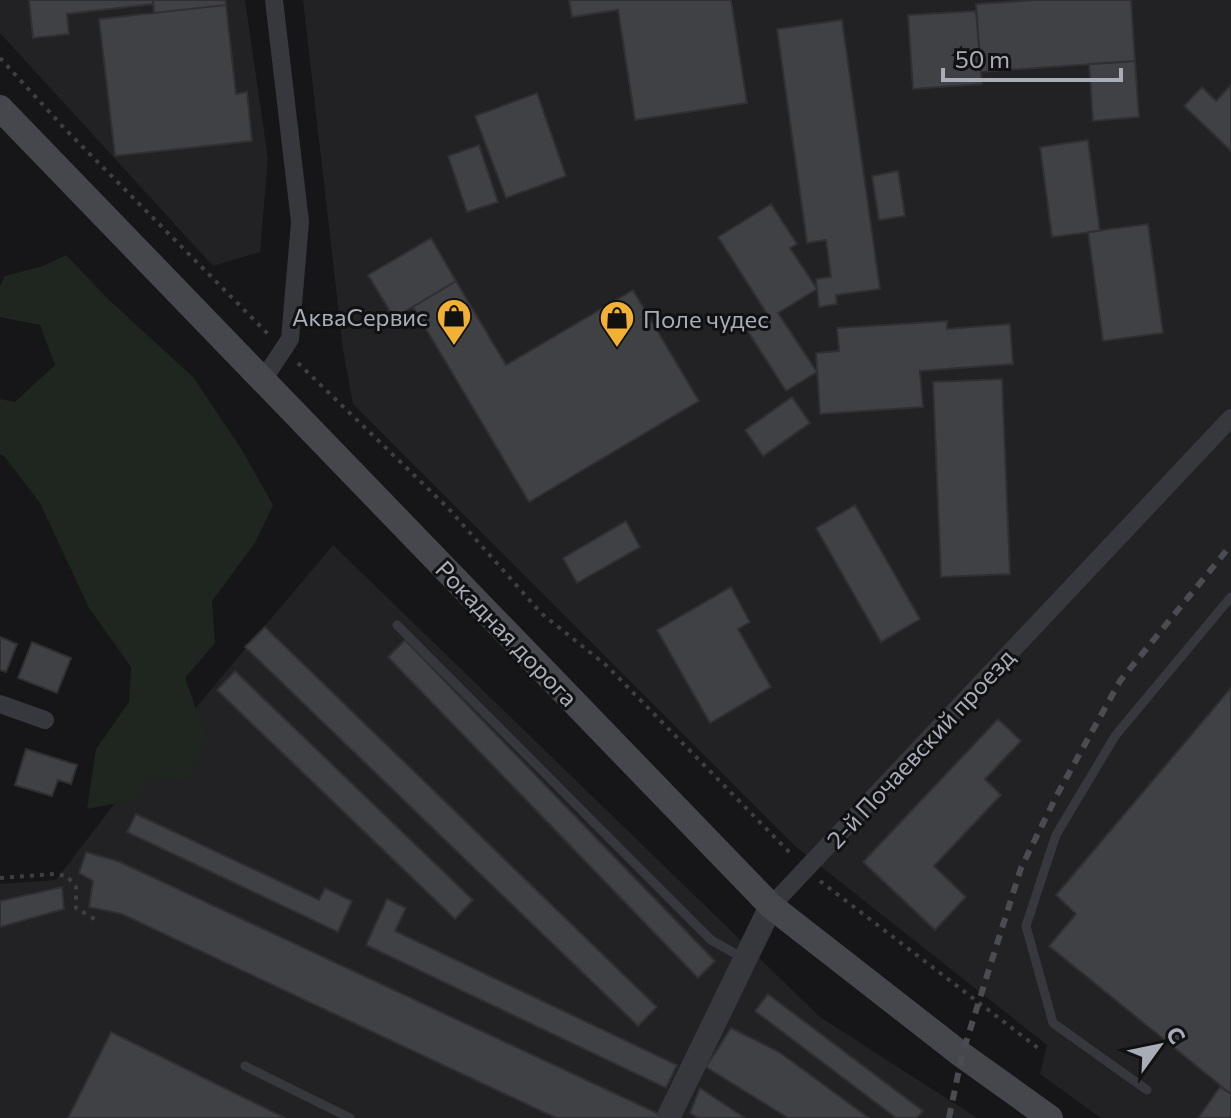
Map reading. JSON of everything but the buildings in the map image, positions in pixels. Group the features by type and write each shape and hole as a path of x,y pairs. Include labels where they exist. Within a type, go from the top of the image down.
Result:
{"main road":[{"name":"Рокадная дорога","path":"0,108 771,906 962,1055 1050,1118"}],"street":[{"path":"263,380 290,339 300,222 274,0"},
{"name":"2-й Почаевский проезд","path":"668,1118 771,906 1231,418"},
{"path":"0,704 45,720"}],"lane":[{"path":"1147,1090 1053,1023 1026,926 1056,835 1115,736 1231,597"},
{"path":"397,625 711,940 745,960"},
{"path":"245,1066 350,1118"}],"path":[{"path":"0,58 65,129 283,349 341,401 448,508 541,613 607,666 806,869 1038,1048"},
{"path":"0,878 67,876 76,887 76,908 98,921"}],"shaded area":[{"path":"0,0 245,0 268,159 260,252 213,266 0,33"},
{"path":"303,0 1231,0 1231,1118 1101,1118 1040,1074 1047,1045 796,847 353,404 343,350"},
{"path":"66,255 108,299 193,377 242,450 273,505 255,543 212,601 215,643 185,678 208,742 187,780 147,777 137,799 87,809 96,749 129,702 131,667 89,608 40,503 0,454 0,399 15,402 55,365 40,325 0,317 0,286 5,276 43,266"},
{"path":"333,545 820,1017 977,1118 0,1118 0,884 56,880 112,807"}],"railway":[{"path":"949,1118 962,1055 1021,868 1120,681 1231,545"}],"place":[{"name":"АкваСервис","path":"454,347"},
{"name":"Поле чудес","path":"617,349"}]}
